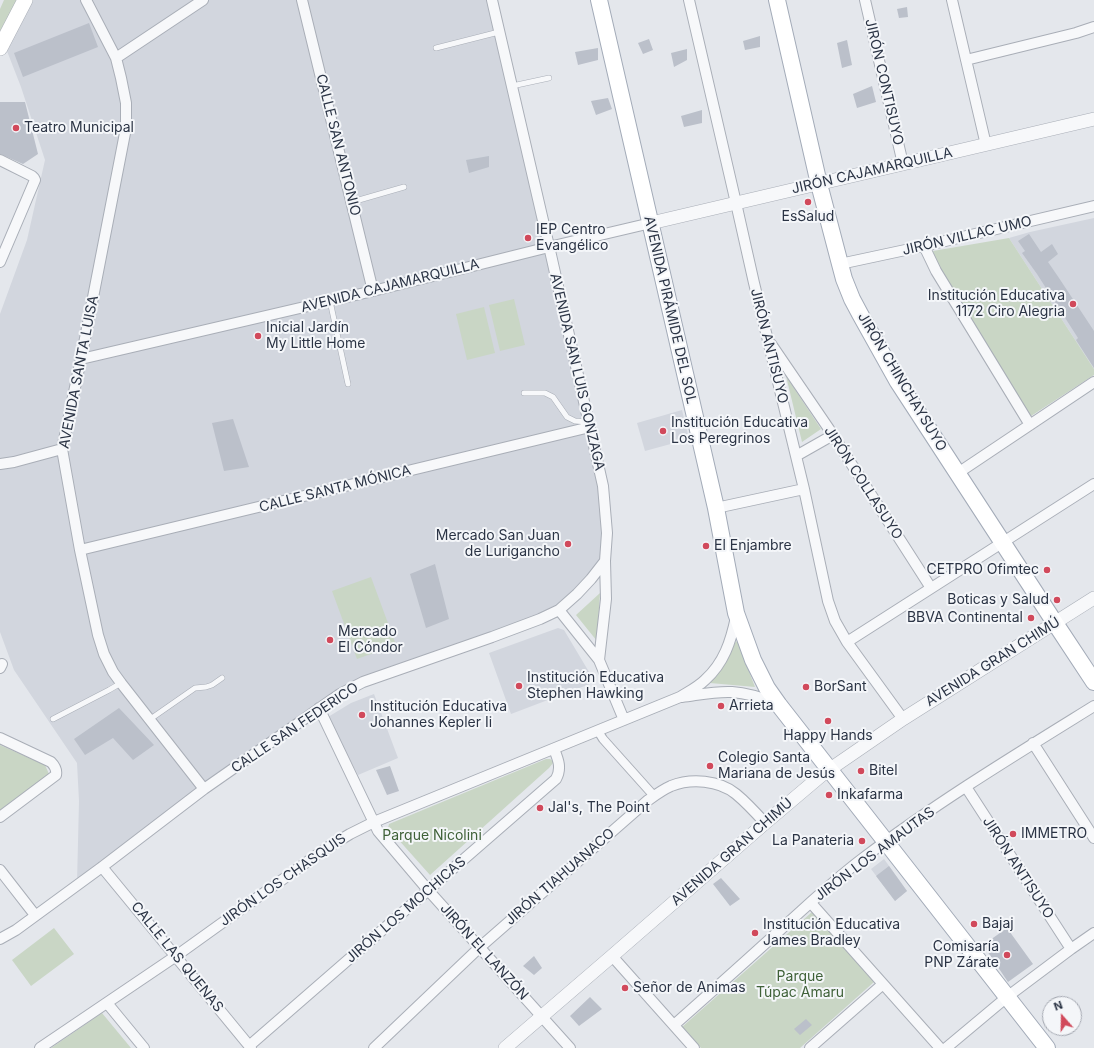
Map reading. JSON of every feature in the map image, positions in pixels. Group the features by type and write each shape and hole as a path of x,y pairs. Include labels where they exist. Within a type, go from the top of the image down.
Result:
{"main road":[{"path":"0,48 25,0"},
{"name":"AVENIDA PIRÁMIDE DEL SOL","path":"599,0 716,508 736,613 753,660 767,688 1047,1048"},
{"name":"JIRÓN CHINCHAYSUYO","path":"777,0 819,184 844,279 850,292 864,321 898,382 1094,682"}],"street":[{"name":"AVENIDA SANTA LUISA","path":"86,0 116,58 126,103 126,128 82,359 62,449 80,550 98,635 104,654 120,683 204,789"},
{"path":"116,58 203,0"},
{"name":"CALLE SAN ANTONIO","path":"302,0 374,291"},
{"name":"AVENIDA SAN LUIS GONZAGA","path":"492,0 602,486 607,533 605,561 606,599 598,660"},
{"name":"JIRÓN ANTISUYO","path":"689,0 754,283 804,489 828,602 835,621 847,642 903,719"},
{"name":"JIRÓN CONTISUYO","path":"865,0 903,164"},
{"path":"952,0 986,145"},
{"path":"966,60 1076,33 1094,27"},
{"name":"JIRÓN CAJAMARQUILLA","path":"651,223 1094,119"},
{"path":"0,160 32,176 35,180 0,262"},
{"name":"JIRÓN VILLAC UMO","path":"840,264 1094,206"},
{"name":"AVENIDA CAJAMARQUILLA","path":"82,359 374,291 651,223"},
{"path":"924,246 936,271 1030,425"},
{"name":"JIRÓN COLLASUYO","path":"768,339 833,436 930,588"},
{"path":"958,473 1094,382"},
{"name":"CALLE SANTA MÓNICA","path":"80,550 589,424"},
{"path":"796,456 833,436"},
{"path":"0,464 14,462 62,449"},
{"path":"847,642 1094,484"},
{"path":"716,508 804,489"},
{"name":"CALLE SAN FEDERICO","path":"0,938 16,930 204,789 340,694 363,682 540,619 559,610 577,594 605,561"},
{"name":"AVENIDA GRAN CHIMÚ","path":"505,1048 765,823 830,769 903,719 1094,598"},
{"path":"559,610 598,660 624,720"},
{"name":"JIRÓN LOS CHASQUIS","path":"40,1048 176,956 324,849 350,834 374,822 680,697 705,680 717,668 727,651 732,637 736,613"},
{"name":"JIRÓN LOS CHASQUIS","path":"680,697 716,692 732,692 762,698 780,704"},
{"name":"JIRÓN LOS AMAUTAS","path":"674,1025 835,881 886,842 966,787 1094,706"},
{"name":"JIRÓN EL LANZÓN","path":"319,708 378,831 428,890 570,1048"},
{"path":"598,731 603,739 654,796"},
{"path":"0,738 51,762 57,771 56,775 0,817"},
{"path":"1033,744 1094,838"},
{"name":"JIRÓN LOS MOCHICAS","path":"250,1047 556,779 560,764 554,748"},
{"name":"JIRÓN TIAHUANACO","path":"374,1048 480,948 654,796 670,787 684,782 712,783 724,786 736,794 765,823"},
{"name":"JIRÓN ANTISUYO","path":"966,787 1070,949"},
{"name":"CALLE LAS QUENAS","path":"102,867 250,1047"},
{"path":"0,870 35,915"},
{"path":"811,903 940,1048"},
{"path":"946,1048 1007,997 1070,949 1094,933"},
{"path":"612,956 694,1048"},
{"path":"810,1048 883,984"},
{"path":"107,1003 144,1048"}],"lane":[{"path":"436,48 500,32"},
{"path":"512,86 549,78"},
{"path":"352,202 404,187"},
{"path":"330,301 348,384"},
{"path":"524,393 545,393 553,397 567,417 575,421 589,424"},
{"path":"149,720 195,688 212,685 222,678"},
{"path":"53,719 120,683"}],"shaded area":[{"path":"30,0 493,0 605,481 602,558 555,616 340,696 77,883 79,801 77,763 14,670 0,632 0,314 27,240 45,160 21,87 5,46"},
{"name":"Institución Educativa 1172 Ciro Alegria","path":"1094,218 1094,369 1009,238"},
{"name":"Institución Educativa Los Peregrinos","path":"682,410 689,439 645,451 637,423"},
{"path":"558,628 564,630 595,682 511,714 489,653"},
{"path":"374,694 398,758 358,775 328,717 351,703"},
{"path":"884,859 907,891 895,901 871,869"}],"green space":[{"path":"4,0 17,0 0,33 0,9"},
{"path":"1009,238 1094,369 1094,375 1031,416 937,267 933,251"},
{"path":"514,299 525,345 500,351 489,305"},
{"path":"484,307 495,353 467,360 456,314"},
{"path":"786,376 821,429 802,442"},
{"path":"371,577 396,645 357,659 332,591"},
{"path":"600,593 597,641 576,615"},
{"path":"736,641 755,687 710,683 728,657"},
{"path":"0,745 45,765 49,774 0,810"},
{"name":"Parque Nicolini","path":"546,759 553,761 549,768 430,875 388,828 389,824"},
{"name":"Parque Túpac Amaru","path":"812,912 874,982 800,1048 701,1048 682,1027"},
{"path":"54,928 74,954 31,986 12,960"},
{"path":"102,1013 131,1048 51,1048"}],"building":[{"path":"907,7 908,17 899,18 897,9"},
{"path":"89,23 98,47 23,77 14,53"},
{"path":"760,36 760,47 745,50 743,41"},
{"path":"649,39 653,50 643,54 638,43"},
{"path":"847,40 852,65 842,68 837,43"},
{"path":"598,48 598,60 578,65 575,52"},
{"path":"687,49 687,60 674,67 671,53"},
{"path":"872,86 876,102 857,108 853,94"},
{"path":"608,98 612,109 596,115 591,101"},
{"name":"Teatro Municipal","path":"0,102 25,102 38,154 23,164 0,154"},
{"path":"702,110 702,123 684,127 681,116"},
{"path":"489,156 489,167 469,173 466,160"},
{"path":"1029,234 1041,252 1052,244 1058,254 1048,262 1094,331 1094,368 1076,340 1078,338 1022,253 1025,251 1018,241"},
{"path":"233,419 249,467 224,471 212,423"},
{"path":"435,564 449,619 426,628 410,574"},
{"path":"119,708 154,745 133,760 113,738 85,755 74,739"},
{"path":"390,766 399,791 387,795 376,770"},
{"path":"889,866 907,891 895,901 876,876"},
{"path":"721,878 740,899 730,906 713,884"},
{"path":"1007,928 1033,964 1008,982 983,945"},
{"path":"534,956 542,968 534,975 523,966"},
{"path":"590,997 602,1009 579,1026 570,1016"},
{"path":"806,1019 812,1025 800,1035 794,1029"}],"place":[{"name":"Teatro Municipal","path":"16,128"},
{"name":"EsSalud","path":"808,202"},
{"name":"IEP Centro Evangélico","path":"528,238"},
{"name":"Institución Educativa 1172 Ciro Alegria","path":"1073,304"},
{"name":"Inicial Jardín My Little Home","path":"258,336"},
{"name":"Institución Educativa Los Peregrinos","path":"663,431"},
{"name":"Mercado San Juan de Lurigancho","path":"568,544"},
{"name":"El Enjambre","path":"706,546"},
{"name":"CETPRO Ofimtec","path":"1047,570"},
{"name":"Boticas y Salud","path":"1057,600"},
{"name":"BBVA Continental","path":"1031,618"},
{"name":"Mercado El Cóndor","path":"330,640"},
{"name":"Institución Educativa Stephen Hawking","path":"519,686"},
{"name":"BorSant","path":"806,687"},
{"name":"Arrieta","path":"721,706"},
{"name":"Institución Educativa Johannes Kepler Ii","path":"362,715"},
{"name":"Happy Hands","path":"828,721"},
{"name":"Colegio Santa Mariana de Jesús","path":"710,766"},
{"name":"Bitel","path":"861,771"},
{"name":"Inkafarma","path":"829,795"},
{"name":"Jal's, The Point","path":"540,808"},
{"name":"IMMETRO","path":"1013,834"},
{"name":"La Panateria","path":"862,841"},
{"name":"Bajaj","path":"974,924"},
{"name":"Institución Educativa James Bradley","path":"755,933"},
{"name":"Comisaría PNP Zárate","path":"1007,955"},
{"name":"Señor de Animas","path":"625,988"}]}
